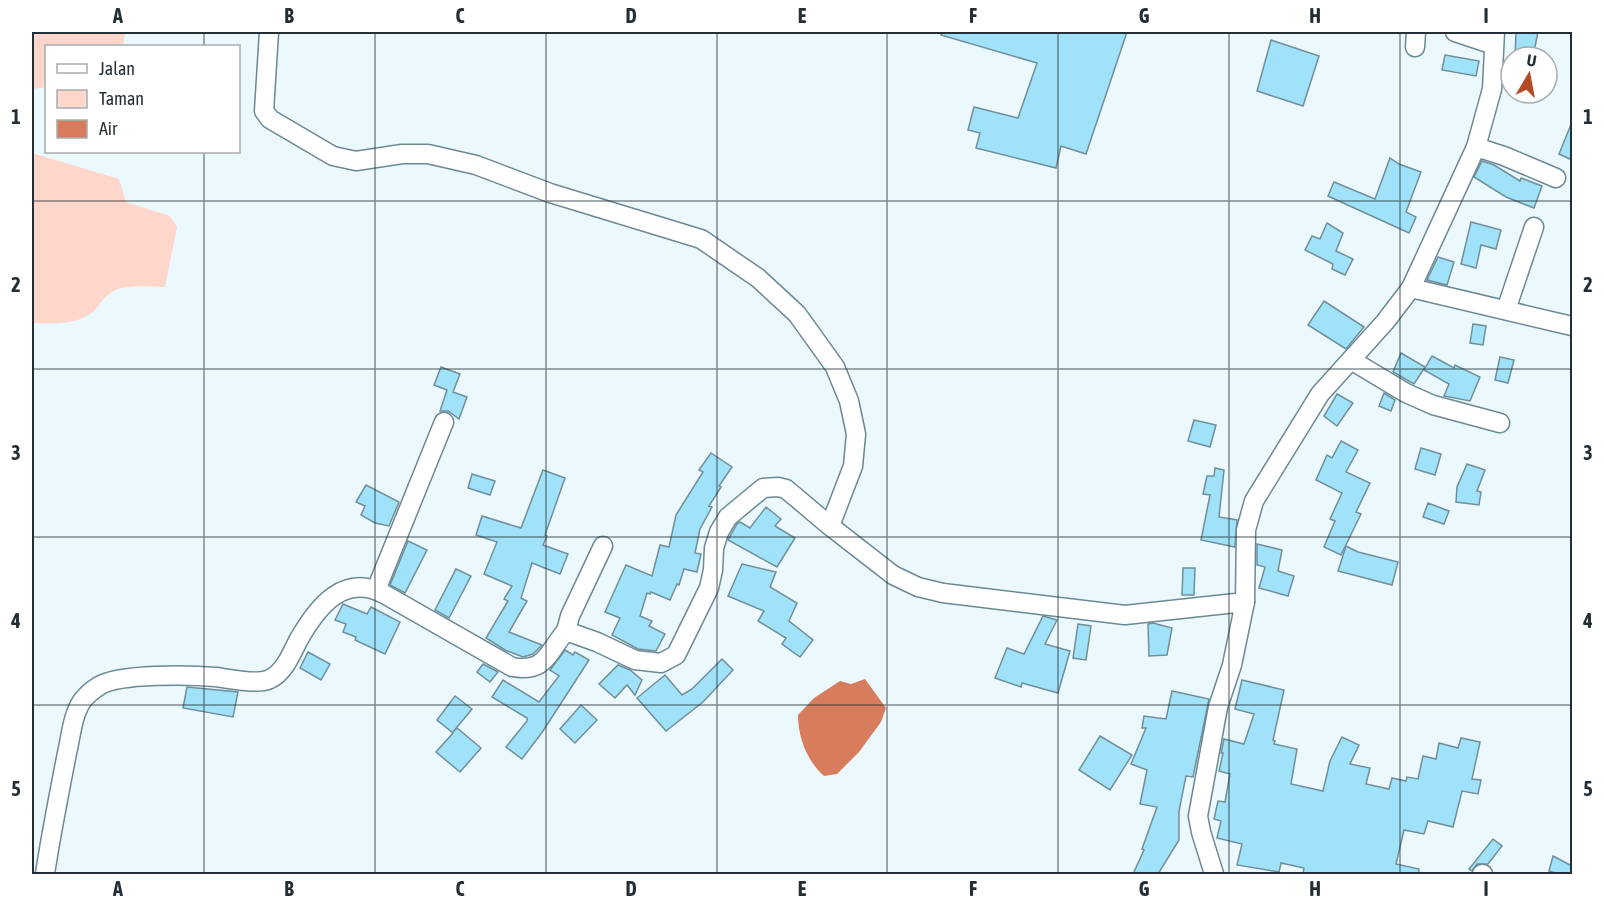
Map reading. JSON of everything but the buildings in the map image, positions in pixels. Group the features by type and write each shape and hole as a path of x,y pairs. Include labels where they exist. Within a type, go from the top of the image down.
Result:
{"street":[{"path":"269,32 264,111 270,119 333,156 356,161 402,154 428,154 476,165 550,193 701,239 758,278 797,314 835,367 849,400 856,434 853,466 830,526"},
{"path":"1214,874 1198,816 1218,707 1232,665 1245,602 1246,530 1254,501 1320,394 1385,322 1411,288 1476,147 1492,89 1495,38 1455,32"},
{"path":"1476,147 1556,178"},
{"path":"1506,310 1534,227"},
{"path":"1411,288 1572,327"},
{"path":"1351,360 1406,393 1433,405 1500,423"},
{"path":"376,590 444,422"},
{"path":"566,631 636,660 661,663 676,655 709,588 714,548 719,532 728,517 763,488 778,487 786,489 893,575 918,587 943,593 1125,615 1245,602"},
{"path":"45,874 53,822 74,722 82,701 99,685 119,679 192,675 250,681 270,679 284,666 322,605 341,591 358,587 376,590 512,667 524,669 541,664 566,631 570,616 603,546"}],"green space":[{"path":"32,32 125,32 123,45 45,45 45,87 32,89"},
{"path":"32,153 119,179 126,202 170,216 177,227 165,287 126,287 108,295 94,311 81,319 64,323 32,323"}],"water":[{"path":"865,679 886,708 881,722 859,752 837,774 824,776 808,756 800,732 798,715 814,698 840,681 851,684"}]}
